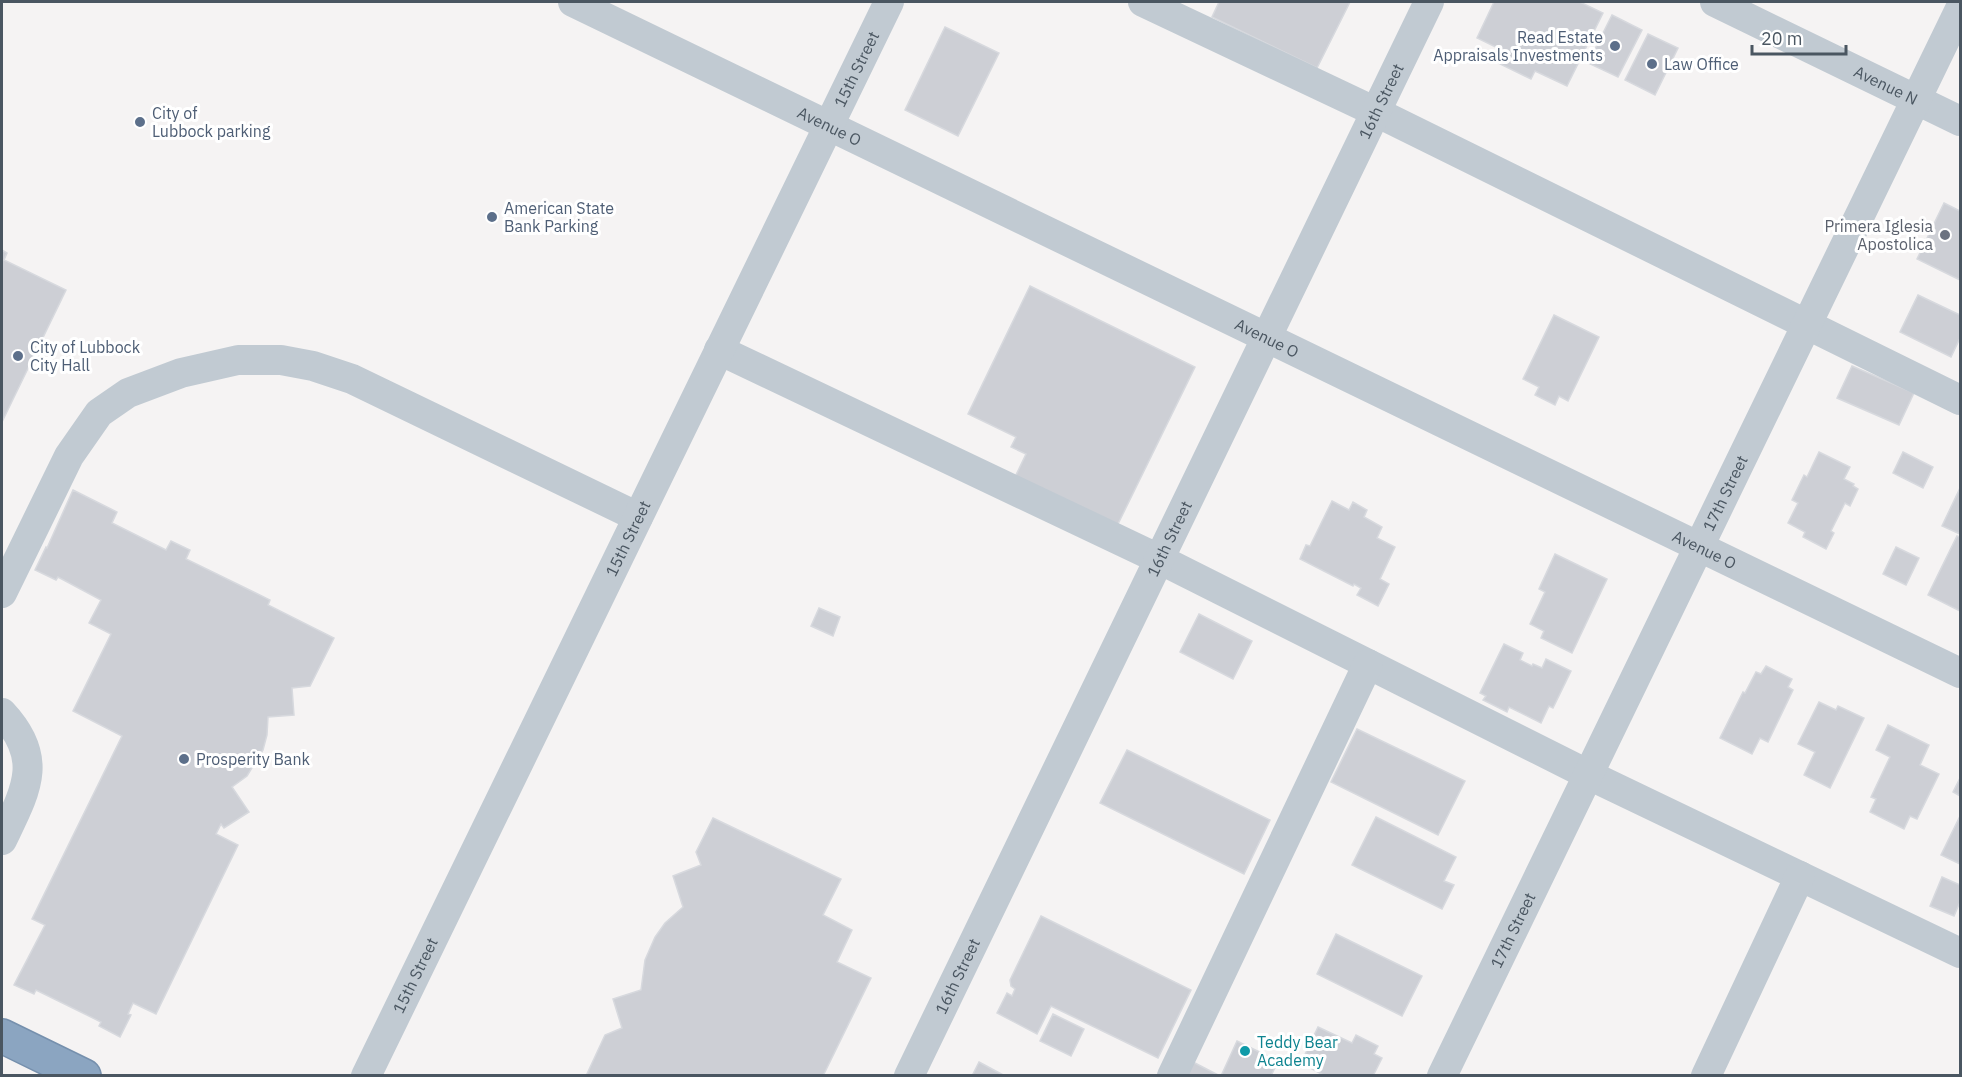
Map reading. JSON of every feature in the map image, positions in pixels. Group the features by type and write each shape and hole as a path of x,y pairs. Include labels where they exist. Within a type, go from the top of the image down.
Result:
{"highway":[{"path":"2,1036 84,1076"}],"street":[{"name":"Avenue O","path":"573,2 1960,673"},
{"name":"15th Street","path":"366,1076 889,2"},
{"path":"1143,2 1376,112 1960,400"},
{"name":"16th Street","path":"909,1076 1430,2"},
{"name":"Avenue N","path":"1715,2 1960,121"},
{"name":"17th Street","path":"1442,1076 1960,9"},
{"path":"719,350 1159,559 1589,775 1960,953"},
{"path":"2,593 69,456 99,413 128,393 181,374 238,360 281,360 313,366 352,380 638,517"},
{"path":"1172,1076 1368,664"},
{"path":"2,713 14,726 25,750 28,773 25,792 2,840"},
{"path":"1706,1076 1800,876"}],"building":[{"path":"1219,2 1350,2 1317,68 1212,17"},
{"path":"1494,2 1580,2 1603,13 1567,86 1535,71 1531,79 1498,63 1504,51 1477,38"},
{"name":"Read Estate Appraisals Investments","path":"1612,15 1642,30 1618,77 1588,63"},
{"path":"945,27 999,53 958,136 905,110"},
{"name":"Law Office","path":"1648,34 1678,48 1655,95 1625,80"},
{"name":"Primera Iglesia Apostolica","path":"1944,203 1960,211 1960,280 1917,259"},
{"name":"City of Lubbock City Hall","path":"2,250 7,253 4,260 66,290 2,422"},
{"path":"1030,286 1195,367 1117,526 1015,477 1026,454 1011,447 1016,437 968,414"},
{"path":"1918,295 1960,315 1960,338 1951,357 1900,332"},
{"path":"1554,315 1599,337 1568,401 1559,396 1555,405 1535,395 1539,387 1523,379"},
{"path":"1852,366 1914,393 1899,425 1837,398"},
{"path":"1819,452 1850,467 1844,479 1858,489 1850,506 1845,503 1831,531 1834,533 1826,549 1803,537 1805,532 1788,523 1798,503 1792,500"},
{"path":"1903,452 1933,467 1923,488 1893,473"},
{"path":"1960,488 1960,534 1942,526"},
{"name":"Prosperity Bank","path":"73,490 117,512 112,523 166,550 171,541 190,550 186,559 270,600 268,605 334,638 310,686 292,688 294,715 268,717 263,750 247,776 232,787 249,812 224,828 221,824 216,834 238,845 156,1014 133,1003 128,1014 131,1015 120,1037 99,1026 101,1022 36,990 34,994 14,985 45,925 32,919 122,736 73,711 111,634 89,623 101,600 58,577 56,580 35,570"},
{"path":"1332,501 1349,510 1353,502 1367,510 1364,517 1382,527 1377,538 1395,547 1380,579 1389,584 1378,606 1357,595 1361,588 1300,559 1306,545 1310,546"},
{"path":"1957,536 1960,537 1960,611 1928,595"},
{"path":"1896,547 1919,558 1906,585 1883,574"},
{"path":"1555,554 1607,579 1572,653 1541,638 1544,631 1530,624 1545,592 1539,589"},
{"path":"819,608 840,617 833,636 811,626"},
{"path":"1199,614 1252,641 1233,679 1180,652"},
{"path":"1504,644 1523,653 1520,660 1532,666 1533,664 1542,668 1546,659 1571,671 1553,708 1549,706 1541,723 1509,707 1507,712 1483,700 1486,696 1480,693"},
{"path":"1766,666 1792,679 1788,687 1793,690 1768,742 1760,738 1752,754 1720,738 1743,692 1745,693 1756,672 1761,674"},
{"path":"1819,702 1836,710 1838,706 1864,718 1830,788 1804,775 1815,752 1798,744"},
{"path":"1888,725 1929,745 1920,765 1939,774 1917,819 1910,816 1904,829 1870,812 1876,799 1871,797 1890,757 1876,750"},
{"path":"1357,729 1465,781 1438,835 1331,782"},
{"path":"1127,750 1270,820 1244,874 1100,803"},
{"path":"1960,778 1960,796 1953,792"},
{"path":"1960,816 1960,864 1941,855"},
{"path":"1376,817 1456,857 1444,881 1454,885 1442,909 1352,865"},
{"path":"713,818 841,879 823,915 852,930 837,962 871,978 823,1076 586,1076 605,1035 622,1028 613,999 641,990 645,960 655,937 665,923 683,907 673,876 701,865 696,852"},
{"path":"1942,877 1960,885 1960,902 1954,916 1930,906"},
{"path":"1041,916 1191,990 1158,1058 1051,1006 1037,1034 997,1013 1007,993 1012,996 1015,989 1011,986 1010,980"},
{"path":"1336,934 1422,976 1402,1016 1317,974"},
{"path":"1053,1014 1084,1029 1071,1056 1040,1041"},
{"path":"1318,1027 1352,1043 1356,1035 1378,1046 1374,1054 1382,1058 1373,1076 1325,1076 1301,1063"},
{"name":"Teddy Bear Academy","path":"1237,1041 1278,1061 1271,1076 1221,1076"},
{"path":"979,1062 1005,1076 972,1076"},
{"name":"Teddy Bear Academy","path":"1193,1062 1220,1076 1187,1076"}],"place":[{"name":"Read Estate Appraisals Investments","path":"1615,46"},
{"name":"Law Office","path":"1652,64"},
{"name":"City of Lubbock parking","path":"140,122"},
{"name":"American State Bank Parking","path":"492,217"},
{"name":"Primera Iglesia Apostolica","path":"1945,235"},
{"name":"City of Lubbock City Hall","path":"18,356"},
{"name":"Prosperity Bank","path":"184,759"},
{"name":"Teddy Bear Academy","path":"1245,1051"}]}
